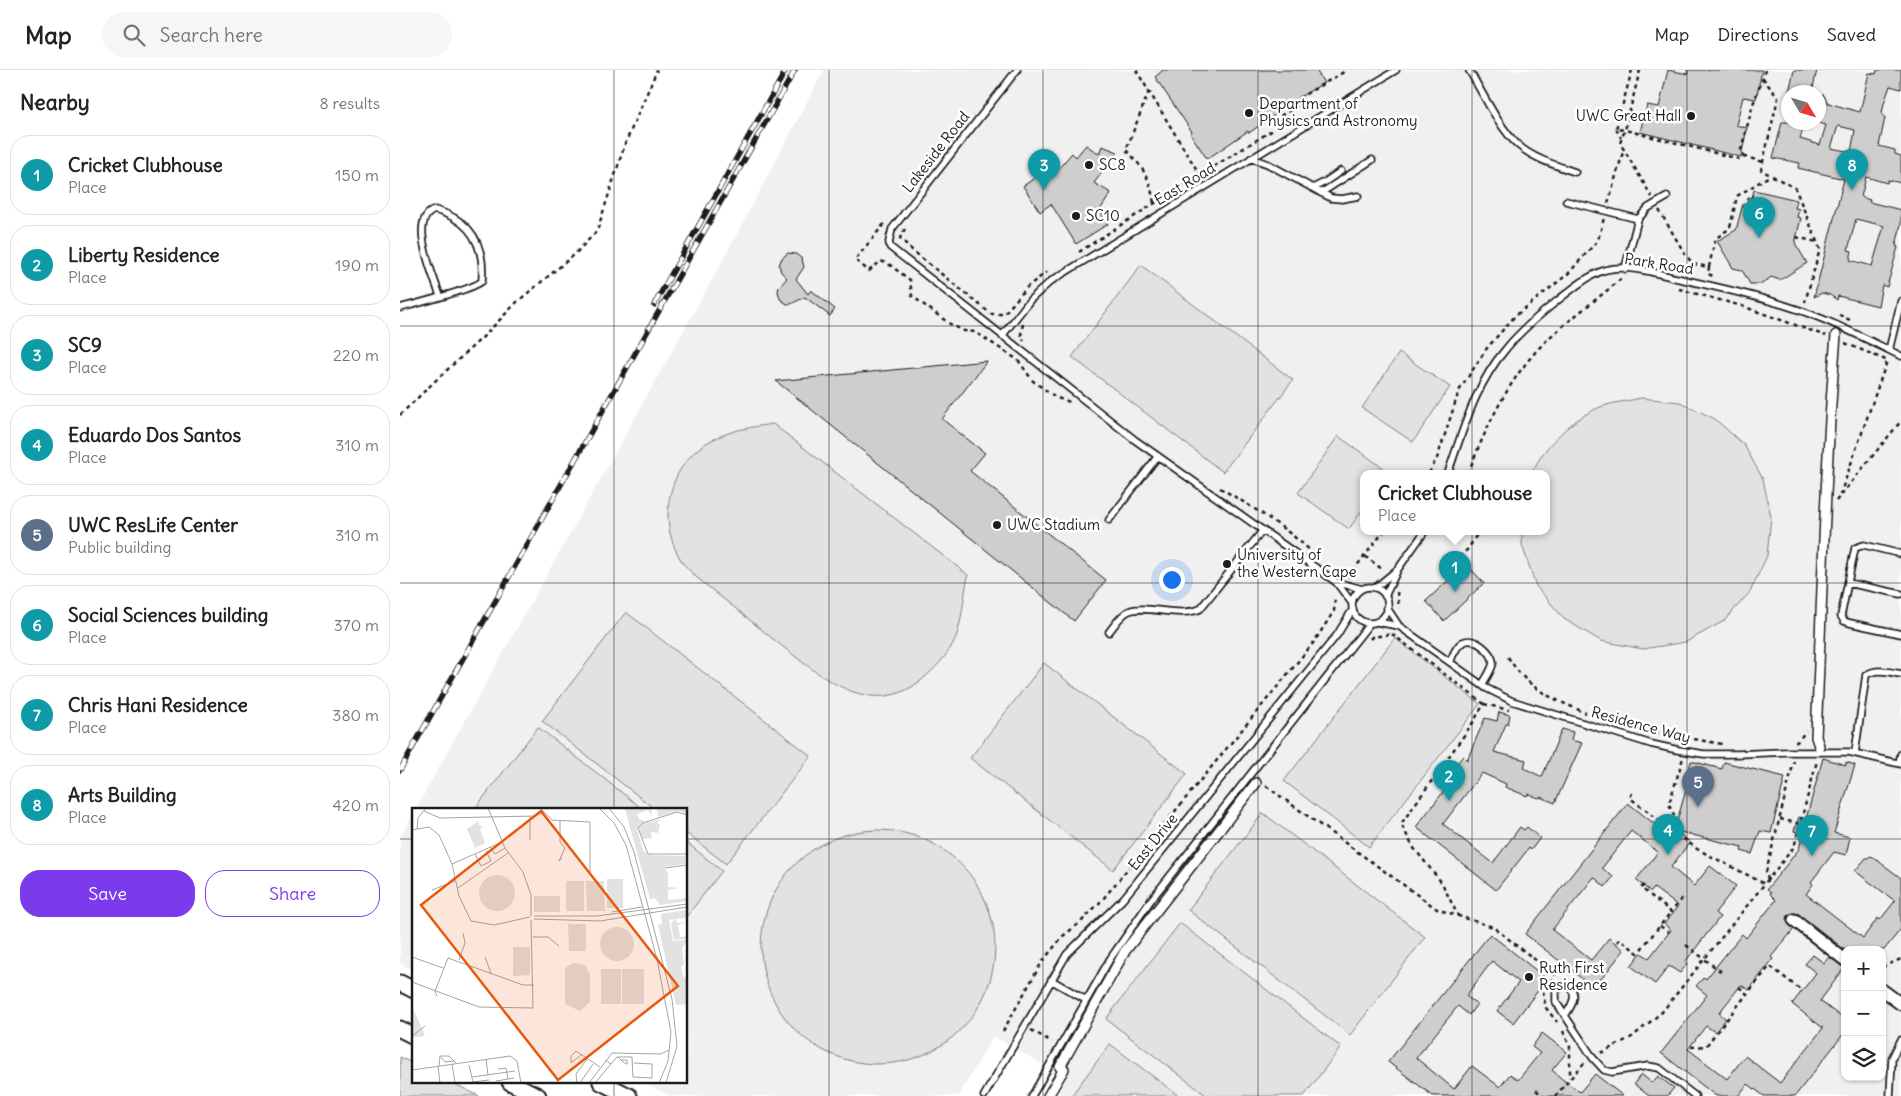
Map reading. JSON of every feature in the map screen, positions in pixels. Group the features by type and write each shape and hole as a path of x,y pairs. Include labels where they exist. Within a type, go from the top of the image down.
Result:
{"main road":[{"path":"400,983 412,989"},
{"path":"400,1029 412,1035"},
{"path":"514,1084 538,1096"},
{"path":"605,1084 629,1096"}],"street":[{"path":"1819,746 1816,737 1825,516 1836,337"},
{"path":"1048,1096 1064,1069 1060,1067 1125,951 1256,783"},
{"path":"1794,920 1841,957"},
{"path":"1883,991 1901,1004"}],"lane":[{"name":"Lakeside Road","path":"1002,336 896,253 889,242 892,229 1017,70"},
{"name":"East Road","path":"1002,336 1030,300 1051,280 1396,70"},
{"path":"1469,70 1506,131 1518,145 1536,157 1575,172"},
{"path":"1251,158 1268,164 1321,193 1336,199 1358,196"},
{"path":"1321,193 1372,160"},
{"path":"1313,188 1341,171"},
{"path":"1626,269 1638,219 1648,208 1667,197"},
{"path":"1566,201 1638,219"},
{"path":"400,308 440,296 480,284 483,278 480,252 475,236 466,226 451,216 436,210 426,215 422,224 422,232 423,244 440,296"},
{"name":"Park Road","path":"1449,470 1471,407 1491,370 1504,351 1521,331 1578,285 1606,270 1626,269 1647,272 1788,306 1839,326 1901,356"},
{"path":"1889,350 1901,301"},
{"path":"1002,336 1158,456 1340,584 1362,589 1375,588 1386,596"},
{"path":"1109,520 1158,456"},
{"path":"1110,632 1120,617 1130,610 1187,612 1200,610 1263,530"},
{"path":"1032,1096 1110,959 1151,900 1373,622 1384,615 1387,608 1386,596 1398,569 1422,535"},
{"path":"1901,554 1864,545 1855,548 1841,616 1844,621 1901,634"},
{"path":"1375,588 1398,569"},
{"path":"1848,583 1901,594"},
{"path":"1340,584 1359,619 1373,622"},
{"path":"1353,606 1357,593 1362,589"},
{"name":"East Drive","path":"984,1096 1067,954 1123,899 1338,635 1353,606"},
{"name":"Residence Way","path":"1387,608 1399,626 1482,684 1512,701 1651,744 1704,754 1855,753 1900,764"},
{"name":"Residence Way","path":"1373,622 1399,626"},
{"path":"1450,662 1462,643 1472,641 1477,643 1489,653 1493,660 1492,668 1482,684"},
{"path":"1855,753 1866,675 1873,671 1888,671 1901,674"},
{"path":"1900,764 1901,754"},
{"path":"1051,980 1086,1000"},
{"path":"1566,1014 1572,1006 1574,993 1572,989 1564,985 1559,987 1555,996 1556,1002 1566,1014 1572,1027 1593,1058 1604,1070 1612,1072 1648,1066 1659,1068 1695,1096"},
{"path":"1890,1096 1892,1058 1901,1040"}],"path":[{"path":"400,415 484,336 517,302 574,255 597,231 625,144 657,70"},
{"path":"1136,70 1200,175"},
{"path":"1075,255 1281,125 1280,116 1303,103 1300,98 1346,70"},
{"path":"1622,140 1616,129 1632,70"},
{"path":"1640,70 1620,143 1685,254 1693,264 1709,267"},
{"path":"1741,158 1744,155 1741,150 1753,104 1765,70"},
{"path":"1763,78 1778,98 1761,170 1795,188 1820,249 1806,302 1798,300"},
{"path":"1149,91 1126,150 1144,170 1152,189 1154,205"},
{"path":"1616,129 1763,162"},
{"path":"1431,470 1438,456 1459,391 1487,348 1515,316 1568,274 1598,240 1624,149"},
{"path":"1715,276 1708,274 1715,239 1730,228 1737,196 1771,175"},
{"path":"909,220 900,238 913,251 991,314 1004,314 1028,286 1052,269"},
{"path":"1796,237 1817,242"},
{"path":"855,260 870,271 881,261 890,265 910,280 912,296 950,324 964,331 975,332 1018,360 1033,381"},
{"path":"1469,470 1497,407 1515,378 1534,354 1556,332 1622,278 1630,278"},
{"path":"1675,288 1742,306 1836,337 1894,364"},
{"path":"1837,314 1845,317"},
{"path":"1023,324 1022,334 1024,342"},
{"path":"1840,496 1887,361"},
{"path":"1825,516 1901,421"},
{"path":"1214,484 1300,540 1320,560"},
{"path":"1003,1031 1042,962 1063,936 1081,922 1103,899 1314,642 1334,611 1335,594 1340,584 1381,535"},
{"path":"1459,557 1468,549 1476,535"},
{"path":"1365,556 1391,575"},
{"path":"1392,634 1484,704 1401,824 1413,847 1442,883 1458,916"},
{"path":"1508,656 1520,675 1539,691 1591,716"},
{"path":"1788,743 1797,742 1817,719"},
{"path":"1628,727 1725,745"},
{"path":"1674,832 1674,815 1669,804 1683,757"},
{"path":"1555,1096 1584,1063 1632,1037 1662,1012 1794,847 1817,759"},
{"path":"1768,880 1766,872 1794,761"},
{"path":"1256,783 1264,785 1436,909 1493,927 1554,975 1543,994 1546,1008 1562,1028 1570,1047 1570,1078"},
{"path":"1632,793 1630,798 1697,849 1765,884"},
{"path":"1780,819 1800,824"},
{"path":"1644,885 1641,888 1671,912"},
{"path":"1617,942 1620,939 1638,953 1684,895"},
{"path":"1660,926 1669,932"},
{"path":"1686,945 1723,974"},
{"path":"1886,965 1901,959"},
{"path":"1691,1047 1706,1046 1770,966 1802,991"},
{"path":"1739,988 1748,994"},
{"path":"1010,1019 1060,1047"},
{"path":"1536,1090 1543,1096"}],"shaded area":[{"name":"University of the Western Cape","path":"824,70 1901,70 1901,1096 1057,1096 1067,1078 993,1036 959,1096 670,1096 646,1084 688,1084 688,808 416,808 722,262"},
{"path":"1141,265 1293,380 1223,472 1072,357"},
{"path":"1399,353 1450,387 1413,442 1362,408"},
{"path":"1641,398 1680,402 1715,419 1744,445 1763,479 1771,517 1767,556 1750,592 1724,621 1686,642 1643,649 1601,641 1564,619 1536,586 1522,545 1522,535 1550,535 1550,470 1534,470 1537,463 1552,443 1571,424 1592,411 1608,405"},
{"path":"773,424 968,575 960,624 953,644 940,662 925,677 905,691 885,696 865,695 845,689 826,679 696,577 681,560 673,544 669,528 670,494 684,464 696,451 718,437 741,429"},
{"path":"1338,436 1386,470 1360,470 1360,514 1349,529 1298,493"},
{"path":"626,612 811,756 726,864 688,835 688,808 653,808 542,721"},
{"path":"1395,638 1480,704 1369,847 1284,781"},
{"path":"1044,663 1187,774 1113,870 970,758"},
{"path":"538,727 641,808 476,808"},
{"path":"1263,813 1425,937 1350,1035 1188,910"},
{"path":"412,816 412,969 400,963 400,837"},
{"path":"866,830 890,830 912,835 933,843 953,856 969,872 982,892 990,913 995,935 993,970 982,1002 969,1022 953,1038 933,1051 912,1059 890,1064 866,1064 844,1059 823,1051 803,1038 787,1022 774,1002 766,981 761,959 761,935 766,913 774,892 787,872 803,856 823,843 844,835"},
{"path":"688,844 722,871 688,914"},
{"path":"1180,923 1341,1047 1304,1096 1207,1096 1106,1019"},
{"path":"1110,1044 1179,1096 1071,1096"},
{"path":"400,1057 412,1063 412,1084 455,1084 479,1096 400,1096"}],"building":[{"name":"Department of Physics and Astronomy","path":"1163,70 1316,70 1324,83 1207,159 1190,133 1192,132 1155,77"},
{"name":"UWC Great Hall","path":"1668,70 1688,74 1687,70 1762,70 1756,99 1743,97 1736,125 1747,128 1741,157 1640,132 1647,105 1659,107"},
{"path":"1794,70 1817,70 1814,85 1791,85"},
{"path":"1877,70 1901,70 1901,89 1890,86 1884,103 1882,113 1885,118 1879,146 1895,150 1895,154 1901,156 1901,183 1888,180 1887,183 1866,177 1861,197 1870,200 1869,202 1901,210 1901,224 1896,246 1898,247 1887,287 1882,285 1878,306 1838,296 1837,300 1830,295 1822,293 1814,297 1844,179 1798,168 1800,163 1773,158 1781,126 1781,130 1803,130 1800,139 1820,145 1826,130 1826,99 1828,103 1860,112 1869,73 1876,74","holes":["1838,126 1855,130 1851,152 1831,148","1856,219 1884,226 1872,266 1850,260 1852,251 1848,250"]},
{"path":"1086,145 1099,154 1102,146 1118,152 1094,183 1111,193 1100,210 1108,224 1076,244 1051,204 1040,212 1023,186 1048,169 1052,176 1072,153 1076,157"},
{"path":"1754,190 1797,200 1795,208 1799,209 1797,217 1801,218 1795,243 1807,263 1780,280 1771,277 1762,284 1750,284 1742,270 1733,268 1717,241 1736,230 1743,204 1747,205 1748,197 1752,198"},
{"path":"788,253 796,254 802,259 804,267 796,279 808,294 811,290 835,309 830,316 805,297 791,304 787,304 780,299 779,287 787,278 781,272 779,265 782,258"},
{"name":"UWC Stadium","path":"987,361 942,419 985,453 970,471 1106,580 1074,621 776,381"},
{"path":"1466,564 1484,583 1444,621 1426,601"},
{"path":"1499,712 1510,715 1508,724 1506,724 1494,752 1526,760 1524,768 1542,777 1562,729 1573,732 1571,740 1582,743 1555,803 1528,794 1527,796 1505,787 1506,784 1482,773 1443,824 1493,863 1520,827 1524,830 1527,827 1540,838 1531,850 1529,848 1496,890 1416,827 1458,773 1453,768 1463,756 1467,760 1485,718 1497,721"},
{"path":"1823,758 1846,765 1846,762 1855,765 1834,833 1850,837 1846,855 1834,852 1811,882 1813,884 1806,894 1863,938 1878,918 1880,920 1895,901 1855,871 1866,858 1873,857 1901,878 1901,929 1886,948 1886,946 1841,947 1799,914 1788,915 1787,922 1794,929 1771,957 1773,959 1749,990 1741,985 1719,1013 1726,1019 1715,1032 1706,1026 1688,1049 1727,1079 1745,1056 1780,1083 1823,1028 1792,1004 1816,973 1805,964 1813,955 1824,963 1829,957 1841,964 1841,972 1820,1001 1841,1017 1841,1037 1795,1096 1764,1096 1748,1084 1738,1096 1716,1096 1661,1053 1707,995 1696,986 1704,977 1706,979 1742,934 1746,938 1776,900 1767,889 1799,849 1803,834 1794,831 1799,817 1806,819"},
{"path":"1691,761 1722,769 1724,762 1785,777 1771,833 1760,831 1752,854 1741,851 1742,847 1676,831 1690,842 1671,867 1694,886 1710,866 1736,886 1715,913 1720,917 1685,962 1687,964 1680,973 1669,966 1655,984 1631,966 1641,953 1649,958 1671,930 1664,924 1678,906 1654,888 1651,892 1636,880 1658,852 1631,831 1602,868 1613,877 1605,887 1594,877 1552,930 1591,960 1609,938 1624,950 1594,988 1525,934 1628,803 1672,838 1686,790 1685,785"},
{"path":"1490,934 1547,979 1513,1023 1497,1011 1519,982 1492,961 1466,996 1477,1004 1469,1015 1458,1006 1416,1058 1454,1089 1472,1066 1500,1087 1510,1074 1518,1080 1540,1053 1532,1047 1542,1033 1567,1052 1552,1070 1562,1079 1580,1092 1595,1074 1623,1096 1433,1096 1388,1062"},
{"path":"1641,1074 1652,1083 1658,1076 1674,1088 1667,1096 1649,1096 1634,1084"}],"railway":[{"path":"654,305 786,70"},
{"path":"400,770 795,70"}],"place":[{"name":"Department of Physics and Astronomy","path":"1249,113"},
{"name":"UWC Great Hall","path":"1691,116"},
{"name":"SC8","path":"1089,165"},
{"name":"SC9","path":"1044,190"},
{"name":"Arts Building","path":"1852,190"},
{"name":"SC10","path":"1076,216"},
{"name":"Social Sciences building","path":"1759,238"},
{"name":"UWC Stadium","path":"997,525"},
{"name":"University of the Western Cape","path":"1227,564"},
{"name":"Cricket Clubhouse","path":"1455,592"},
{"name":"Liberty Residence","path":"1449,801"},
{"name":"UWC ResLife Center","path":"1698,807"},
{"name":"Eduardo Dos Santos","path":"1668,855"},
{"name":"Chris Hani Residence","path":"1812,856"},
{"name":"Ruth First Residence","path":"1529,977"}]}
